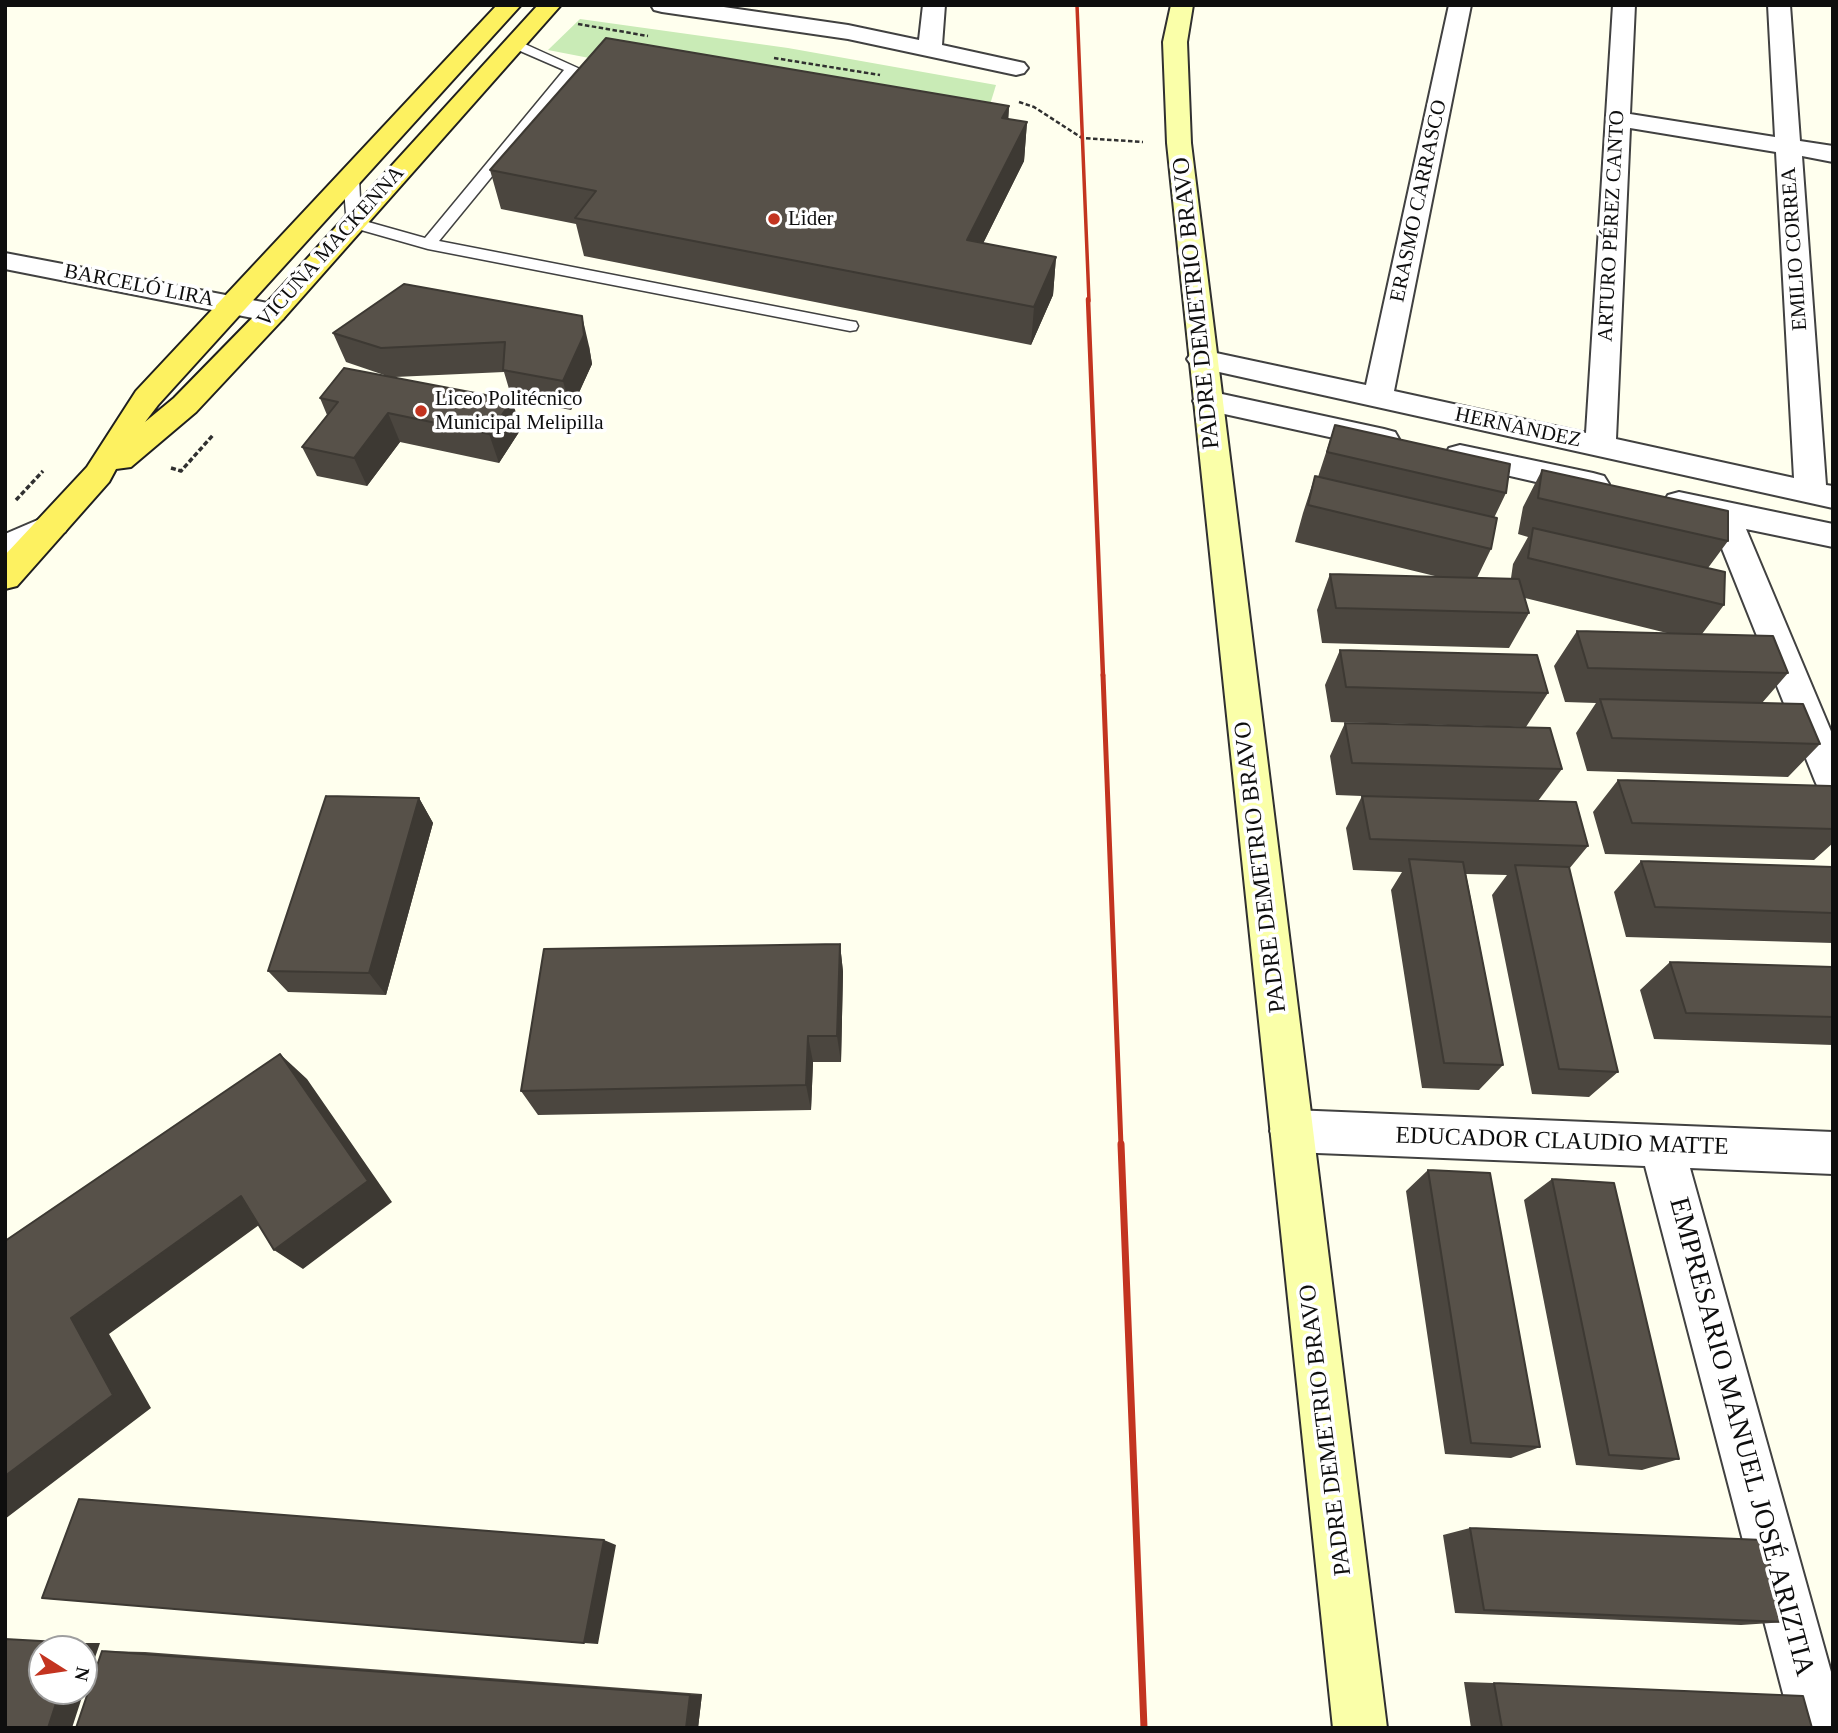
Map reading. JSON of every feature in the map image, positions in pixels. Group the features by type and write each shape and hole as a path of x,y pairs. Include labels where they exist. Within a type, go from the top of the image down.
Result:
{"main road":[{"name":"VICUÑA MACKENNA","path":"5,577 98,474 147,398 510,5"},
{"name":"VICUÑA MACKENNA","path":"98,474 126,456 186,405 273,313 545,11"}],"street":[{"path":"662,5 751,11 1016,68"},
{"path":"930,49 934,5"},
{"name":"PADRE DEMETRIO BRAVO","path":"1182,5 1174,42 1179,143 1360,1728"},
{"name":"ERASMO CARRASCO","path":"1378,397 1460,5"},
{"name":"ARTURO PÉREZ CANTO","path":"1600,446 1625,5"},
{"name":"EMILIO CORREA","path":"1779,5 1788,146 1822,494"},
{"path":"1618,119 1833,154"},
{"name":"BARCELÓ LIRA","path":"5,261 273,313"},
{"name":"HERNANDEZ","path":"1202,359 1822,494"},
{"name":"HERNANDEZ","path":"1208,401 1616,489"},
{"path":"1656,498 1833,536"},
{"path":"1724,513 1833,781"},
{"name":"VICUÑA MACKENNA","path":"5,548 54,524"},
{"name":"EDUCADOR CLAUDIO MATTE","path":"1292,1131 1833,1153"},
{"name":"EMPRESARIO MANUEL JOSÉ ARIZTIA","path":"1662,1146 1819,1728"}],"lane":[{"path":"428,244 573,69 516,44"},
{"path":"351,177 353,223 428,244 850,326"}],"path":[{"path":"545,11 648,36"},
{"path":"770,57 892,78"},
{"path":"1010,100 1034,107 1082,138 1179,143"}],"green space":[{"path":"580,19 788,48 996,85 981,134 548,50"}],"building":[{"name":"Lider","path":"606,38 1009,106 1002,118 1027,122 967,240 1056,257 1034,307 575,218 596,191 490,170"},
{"path":"404,284 582,316 584,335 563,381 503,370 505,342 381,348 333,333"},
{"path":"344,368 512,400 489,434 388,413 354,458 302,447 338,402 320,398"},
{"path":"1335,425 1510,464 1506,493 1327,452"},
{"path":"1542,470 1728,511 1728,541 1538,498"},
{"path":"1315,476 1497,518 1491,549 1308,505"},
{"path":"1533,528 1725,572 1724,605 1528,558"},
{"path":"1330,574 1519,579 1529,613 1336,608"},
{"path":"1577,631 1773,636 1788,673 1588,668"},
{"path":"1340,650 1537,655 1548,693 1346,687"},
{"path":"1600,699 1803,704 1820,744 1612,738"},
{"path":"1345,723 1550,728 1562,769 1352,763"},
{"path":"1618,780 1831,786 1833,829 1632,823"},
{"path":"326,796 419,798 369,973 268,971"},
{"path":"1362,796 1576,802 1588,846 1370,839"},
{"path":"1409,859 1463,862 1503,1065 1444,1063"},
{"path":"1641,861 1833,867 1833,913 1655,907"},
{"path":"1515,865 1569,867 1618,1072 1559,1069"},
{"path":"840,944 837,1036 808,1036 806,1085 521,1091 544,949"},
{"path":"1670,962 1833,967 1833,1017 1686,1013"},
{"path":"280,1054 368,1181 274,1250 241,1196 71,1318 113,1395 5,1476 5,1241"},
{"path":"1428,1170 1490,1173 1540,1447 1471,1443"},
{"path":"1552,1179 1614,1183 1679,1459 1609,1455"},
{"path":"79,1499 604,1540 584,1643 42,1598"},
{"path":"1470,1528 1763,1540 1786,1622 1484,1610"},
{"path":"5,1639 28,1640 28,1705 55,1705 48,1728 5,1728"},
{"path":"102,1651 690,1695 686,1728 76,1728 84,1705 98,1705 98,1663"},
{"path":"1494,1683 1803,1696 1812,1728 1502,1728"}],"railway":[{"path":"1077,5 1089,301"},
{"path":"1088,299 1103,676"},
{"path":"1103,675 1121,1146"},
{"path":"1121,1144 1144,1728"}],"place":[{"name":"Lider","path":"774,219"},
{"name":"Liceo Politécnico Municipal Melipilla","path":"421,411"}]}
